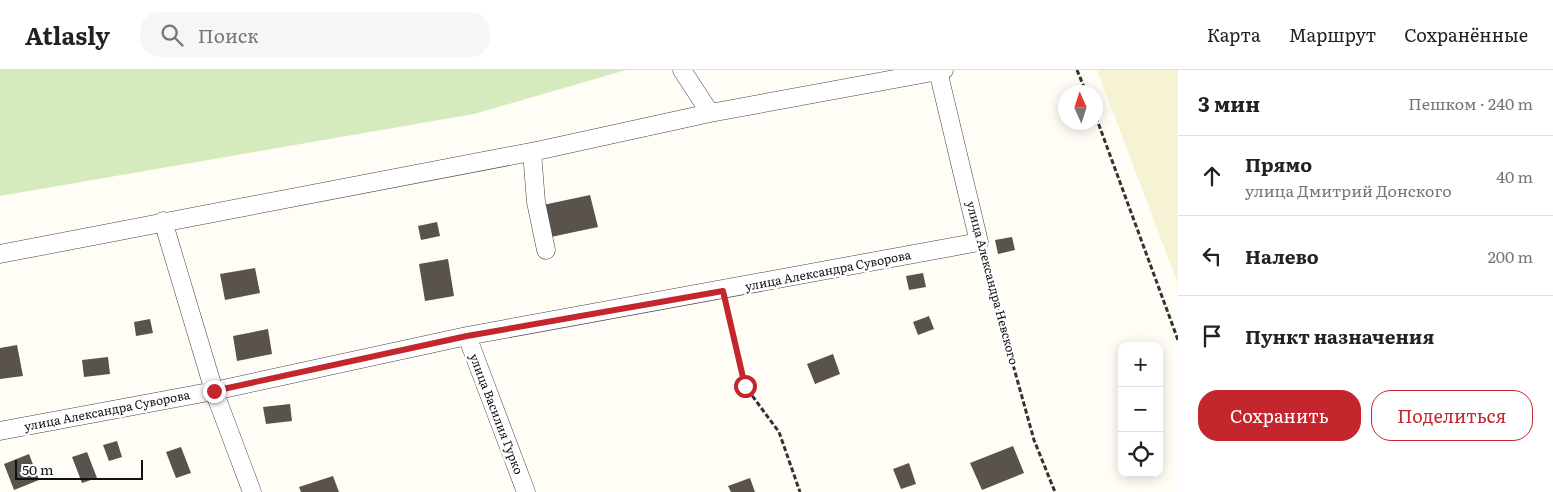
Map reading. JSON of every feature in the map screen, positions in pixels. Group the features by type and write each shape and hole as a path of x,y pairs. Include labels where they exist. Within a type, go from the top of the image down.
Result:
{"street":[{"path":"682,70 710,113"},
{"path":"0,254 532,152 710,113 941,71"},
{"name":"улица Александра Невского","path":"941,71 979,242"},
{"path":"532,152 536,202 546,250"},
{"path":"163,222 214,391 252,492"},
{"name":"улица Александра Суворова","path":"0,431 214,391 467,336 723,291 979,242"},
{"name":"улица Василия Гурко","path":"467,336 526,492"}],"path":[{"path":"1076,70 1083,85"},
{"path":"1101,130 1178,340"},
{"name":"улица Александра Невского","path":"979,242 1034,440 1055,492"},
{"path":"723,291 745,386 779,432 800,492"}],"shaded area":[{"path":"1097,70 1178,70 1178,284 1103,85"}],"green space":[{"path":"0,70 626,70 474,114 0,196"}],"building":[{"path":"590,195 598,227 551,237 543,205"},
{"path":"437,222 440,236 421,240 418,226"},
{"path":"1012,237 1015,250 998,254 995,240"},
{"path":"448,259 454,296 425,301 419,264"},
{"path":"255,268 260,293 225,300 220,274"},
{"path":"923,273 926,287 909,290 906,276"},
{"path":"929,316 934,329 918,335 913,322"},
{"path":"150,319 153,333 136,336 134,322"},
{"path":"268,329 272,354 237,361 233,336"},
{"path":"17,345 23,376 0,379 0,348"},
{"path":"833,354 840,374 815,384 807,364"},
{"path":"108,357 110,374 84,377 82,360"},
{"path":"290,404 292,421 266,424 263,407"},
{"path":"117,441 122,457 109,461 103,445"},
{"path":"1013,446 1024,473 982,490 970,463"},
{"path":"181,447 191,473 176,478 166,452"},
{"path":"87,452 97,478 82,483 72,457"},
{"path":"29,454 39,480 14,490 4,464"},
{"path":"909,463 916,484 901,489 893,469"},
{"path":"333,476 339,492 301,492 299,487"},
{"path":"750,478 755,492 731,492 728,486"}],"route":[{"path":"214,391 467,336 723,291 745,386"}]}
